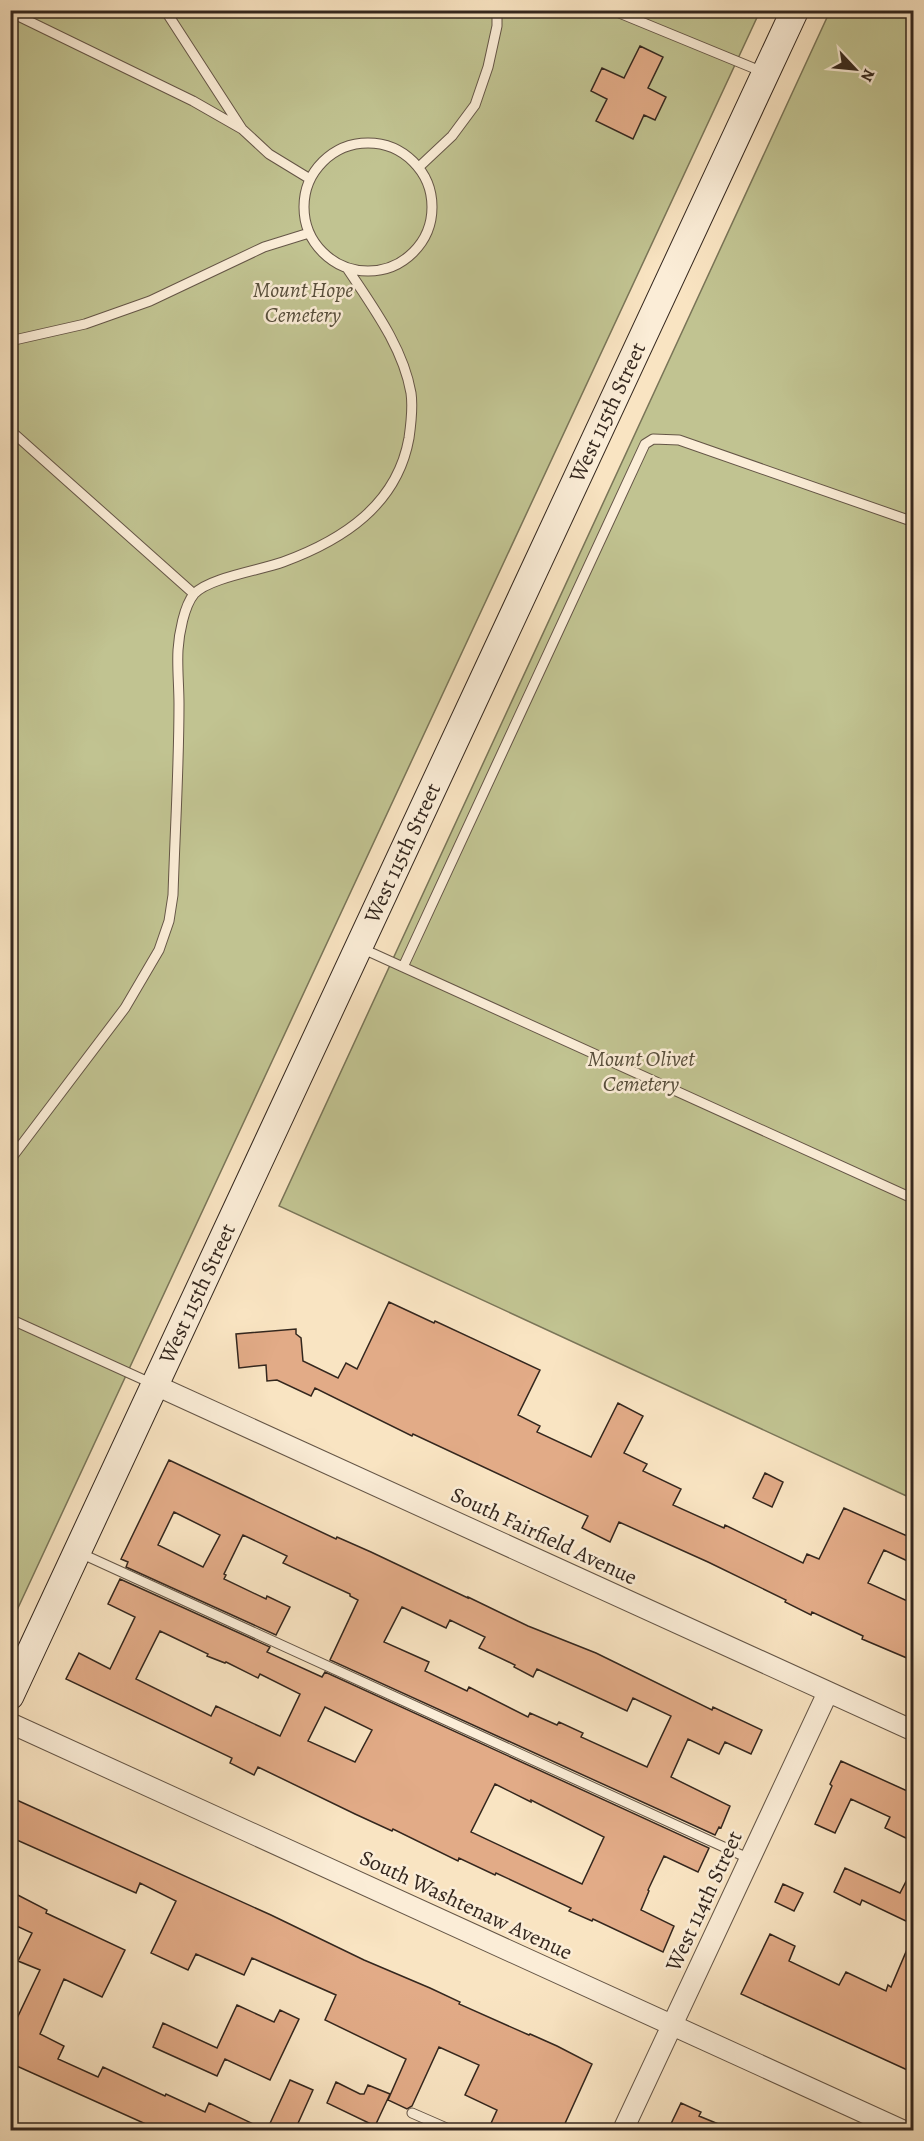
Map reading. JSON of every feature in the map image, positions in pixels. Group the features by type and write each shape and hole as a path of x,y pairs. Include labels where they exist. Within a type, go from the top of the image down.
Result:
{"street":[{"name":"West 115th Street","path":"10,1696 795,10"},
{"name":"South Fairfield Avenue","path":"155,1385 914,1731"},
{"name":"West 114th Street","path":"622,2130 828,1692"},
{"name":"South Washtenaw Avenue","path":"10,1723 902,2130"}],"lane":[{"path":"165,10 242,129"},
{"path":"420,167 452,136 475,105 488,67 497,26 497,10"},
{"path":"612,10 766,73"},
{"path":"10,12 193,101 242,129 269,154 309,179"},
{"path":"361,142 383,143 404,152 420,167 429,185 433,205 430,226 421,244 406,259 388,268 368,272 348,268 331,260 318,248 309,233 304,215 304,196 309,179 322,161 340,148 361,142"},
{"path":"10,341 85,324 150,301 264,247 309,233"},
{"path":"10,1160 125,1008 159,950 169,921 173,894 179,704 178,650 182,620 194,594 211,581 242,575 281,563 342,534 369,513 391,486 405,459 411,427 411,394 402,364 385,328 348,268"},
{"path":"10,430 194,594"},
{"path":"403,967 645,444 653,439 679,441 914,522"},
{"path":"359,947 914,1199"},
{"path":"10,1319 155,1385"},
{"path":"78,1551 750,1859"},
{"path":"412,2112 451,2130"}],"green space":[{"name":"Mount Hope Cemetery","path":"11,11 760,11 11,1623"},
{"name":"Mount Olivet Cemetery","path":"830,11 913,11 913,1499 279,1206"}],"building":[{"path":"640,46 663,57 648,88 666,97 655,120 644,115 633,139 596,121 607,99 591,91 602,68 624,78"},
{"path":"389,1302 540,1370 518,1415 540,1426 537,1432 591,1457 618,1403 643,1416 624,1453 647,1464 643,1471 681,1489 673,1505 724,1528 725,1525 803,1563 807,1554 819,1559 844,1508 914,1539 914,1564 884,1550 868,1583 914,1604 914,1661 862,1639 863,1636 812,1612 811,1615 785,1602 786,1600 708,1562 619,1522 610,1542 582,1528 588,1516 413,1434 412,1436 315,1388 311,1396 277,1380 267,1381 266,1365 239,1368 236,1334 296,1329 296,1334 301,1338 303,1361 338,1378 346,1363 357,1369"},
{"path":"169,1460 336,1539 337,1537 371,1552 528,1626 596,1653 712,1710 713,1707 762,1730 751,1754 725,1742 719,1754 688,1739 671,1777 730,1806 721,1828 719,1827 715,1835 330,1660 358,1600 350,1594 283,1563 287,1556 243,1535 224,1574 226,1575 224,1579 266,1599 267,1596 290,1607 276,1635 126,1567 128,1562 121,1559","holes":["174,1512 220,1535 203,1567 158,1545","402,1607 446,1628 450,1620 485,1637 479,1648 515,1665 514,1667 533,1677 537,1669 627,1711 633,1698 671,1716 647,1767 581,1737 583,1733 559,1722 557,1725 530,1713 528,1717 469,1687 467,1691 425,1671 429,1662 384,1642"]},
{"path":"765,1473 783,1482 772,1507 753,1498"},
{"path":"120,1579 270,1647 267,1652 322,1677 325,1672 709,1848 698,1872 664,1856 648,1890 641,1910 674,1926 663,1952 593,1919 592,1921 569,1911 571,1908 496,1873 495,1875 459,1858 458,1861 393,1829 392,1831 258,1767 254,1775 230,1763 232,1758 66,1679 79,1653 110,1669 135,1617 108,1604","holes":["160,1631 208,1654 207,1656 226,1662 258,1678 260,1674 300,1694 280,1736 216,1706 211,1716 136,1679","325,1707 372,1730 355,1762 308,1741","495,1784 604,1837 582,1884 471,1832"]},
{"path":"841,1761 914,1794 914,1842 885,1828 890,1817 851,1799 835,1833 815,1824"},
{"path":"10,1797 592,2064 562,2130 488,2130 497,2110 465,2095 479,2065 439,2047 412,2106 407,2109 388,2100 406,2059 325,2020 336,1995 252,1958 244,1975 196,1954 188,1970 151,1953 176,1901 140,1883 136,1893 10,1837"},
{"path":"914,1866 914,1912 908,1922 862,1900 860,1905 834,1892 845,1868 900,1893"},
{"path":"783,1884 803,1893 794,1911 775,1902"},
{"path":"10,1891 47,1910 46,1913 125,1950 102,1997 64,1979 40,2034 64,2046 58,2059 98,2077 103,2067 205,2112 209,2103 266,2130 159,2130 10,2063 10,2033 40,1970 18,1961 32,1933 10,1923"},
{"path":"914,1933 914,2073 741,1994 770,1934 795,1946 789,1961 839,1985 846,1972 886,1991 888,1985 891,1987"},
{"path":"237,2005 274,2022 280,2010 299,2019 270,2080 225,2059 217,2076 153,2047 163,2023 217,2048"},
{"path":"290,2080 313,2090 295,2130 267,2130"},
{"path":"336,2082 360,2094 364,2094 368,2085 390,2094 375,2126 327,2103"},
{"path":"681,2103 701,2112 699,2116 733,2130 668,2130"}]}
